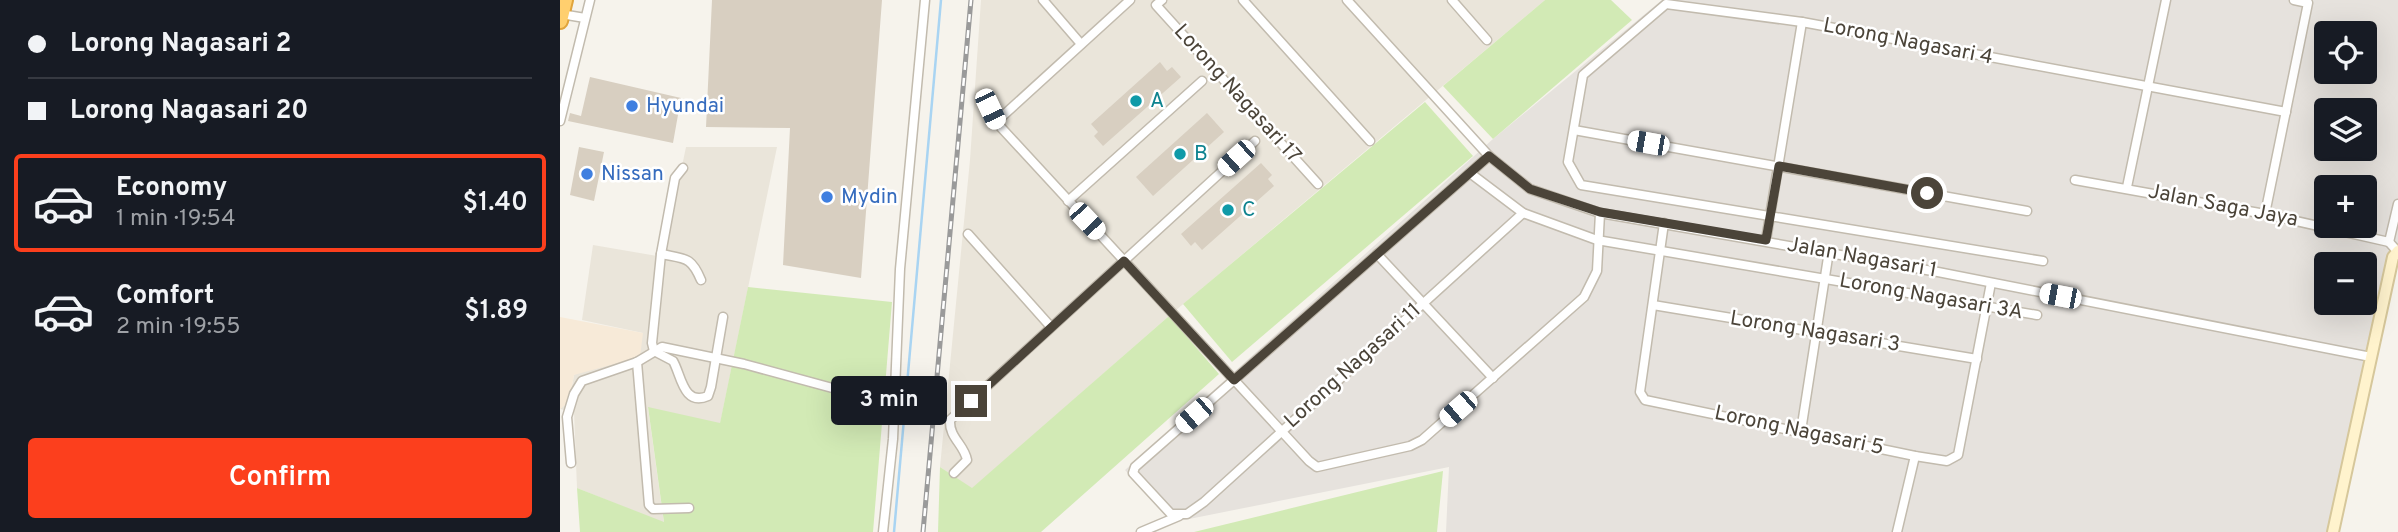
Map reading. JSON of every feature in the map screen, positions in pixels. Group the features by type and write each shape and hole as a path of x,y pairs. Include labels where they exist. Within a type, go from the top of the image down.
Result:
{"street":[{"path":"560,121 590,0"},
{"path":"883,532 895,405 897,307 925,0"},
{"path":"1043,0 1081,44"},
{"path":"996,122 1130,0"},
{"path":"1243,0 1370,141"},
{"name":"Jalan Nagasari 1","path":"1347,0 1489,156 1530,189 1600,212 1829,251 2371,357"},
{"path":"1452,0 1488,40"},
{"path":"2127,187 2165,0"},
{"path":"2266,214 2308,3 2294,0"},
{"name":"Lorong Nagasari 17","path":"1159,3 1318,184"},
{"name":"Lorong Nagasari 4","path":"1574,130 1583,75 1666,4 1802,22 2286,112"},
{"path":"562,12 585,18"},
{"path":"1766,240 1802,22"},
{"path":"1068,201 1202,81"},
{"path":"990,109 996,122 1068,201 1317,467 1410,446 1422,440 1584,297 1597,271 1600,212"},
{"path":"2027,211 1574,130 1568,162 1581,185 2043,261"},
{"path":"954,473 967,460 967,455 952,435 950,420 1255,141"},
{"path":"1181,515 1171,514 1133,473 1135,467 1489,156"},
{"path":"654,351 652,330 661,254 675,178 683,168"},
{"name":"Jalan Nagasari 1","path":"1470,173 1523,214 1597,240 1825,279"},
{"name":"Jalan Saga Jaya","path":"2075,180 2127,187 2266,214 2395,248"},
{"path":"2333,532 2395,248 2398,204"},
{"name":"Lorong Nagasari 11","path":"1142,532 1204,502 1523,214"},
{"path":"1653,305 1664,223"},
{"path":"968,233 1051,327"},
{"path":"1801,430 1829,251"},
{"path":"661,254 688,259 697,268 701,280"},
{"path":"1377,254 1493,378"},
{"name":"Lorong Nagasari 3A","path":"1825,279 2037,315"},
{"path":"1977,359 1991,283"},
{"name":"Lorong Nagasari 3","path":"1653,305 1977,359"},
{"name":"Lorong Nagasari 5","path":"1653,305 1640,392 1645,400 1801,430 1915,456 1947,461 1958,455 1977,359"},
{"path":"654,351 673,361 679,382 685,391 702,399 708,396 718,358 723,317"},
{"path":"571,463 564,416 582,381 637,362 662,346 718,358 895,405"},
{"path":"637,362 649,505 653,509 689,508"},
{"path":"1897,532 1915,456"}],"shaded area":[{"path":"981,0 1545,0 1169,316 972,489 940,467 970,160"},
{"path":"1662,0 2398,0 2398,253 2339,532 1446,532 1449,467 1174,522 1125,470 1493,139"},
{"path":"686,147 777,147 720,424 648,408 664,523 577,488 574,412 560,409 569,402 574,375 643,333 582,320 593,245 663,257"},
{"path":"560,317 643,333 640,357 574,375 569,402 560,409"}],"green space":[{"path":"1545,0 1611,0 1632,20 1493,139 1443,86"},
{"path":"1425,102 1473,156 1232,362 1183,304"},
{"path":"748,287 892,302 873,532 580,532 577,488 664,522 648,407 720,423"},
{"path":"1169,316 1219,374 1041,532 938,532 940,467 972,488"},
{"path":"1443,471 1437,532 1194,532"}],"building":[{"name":"Mydin","path":"712,0 882,0 861,278 783,265 790,128 706,127"},
{"name":"A","path":"1160,62 1167,71 1172,67 1181,77 1103,146 1094,136 1098,132 1091,124"},
{"name":"Hyundai","path":"590,77 681,98 673,143 568,121 570,113 581,116"},
{"name":"B","path":"1207,113 1224,132 1153,196 1136,177"},
{"name":"Nissan","path":"579,147 604,152 594,201 570,195"},
{"name":"C","path":"1261,163 1272,175 1268,179 1274,186 1202,250 1195,242 1191,246 1181,234"}],"waterway":[{"path":"894,532 941,0"}],"railway":[{"path":"923,532 971,0"}],"place":[{"name":"A","path":"1136,101"},
{"name":"Hyundai","path":"632,106"},
{"name":"B","path":"1180,154"},
{"name":"Nissan","path":"587,174"},
{"name":"Mydin","path":"827,197"},
{"name":"C","path":"1228,210"}],"route":[{"path":"971,401 1124,261 1234,380 1489,156 1530,189 1600,212 1766,240 1779,166 1927,193"}]}
